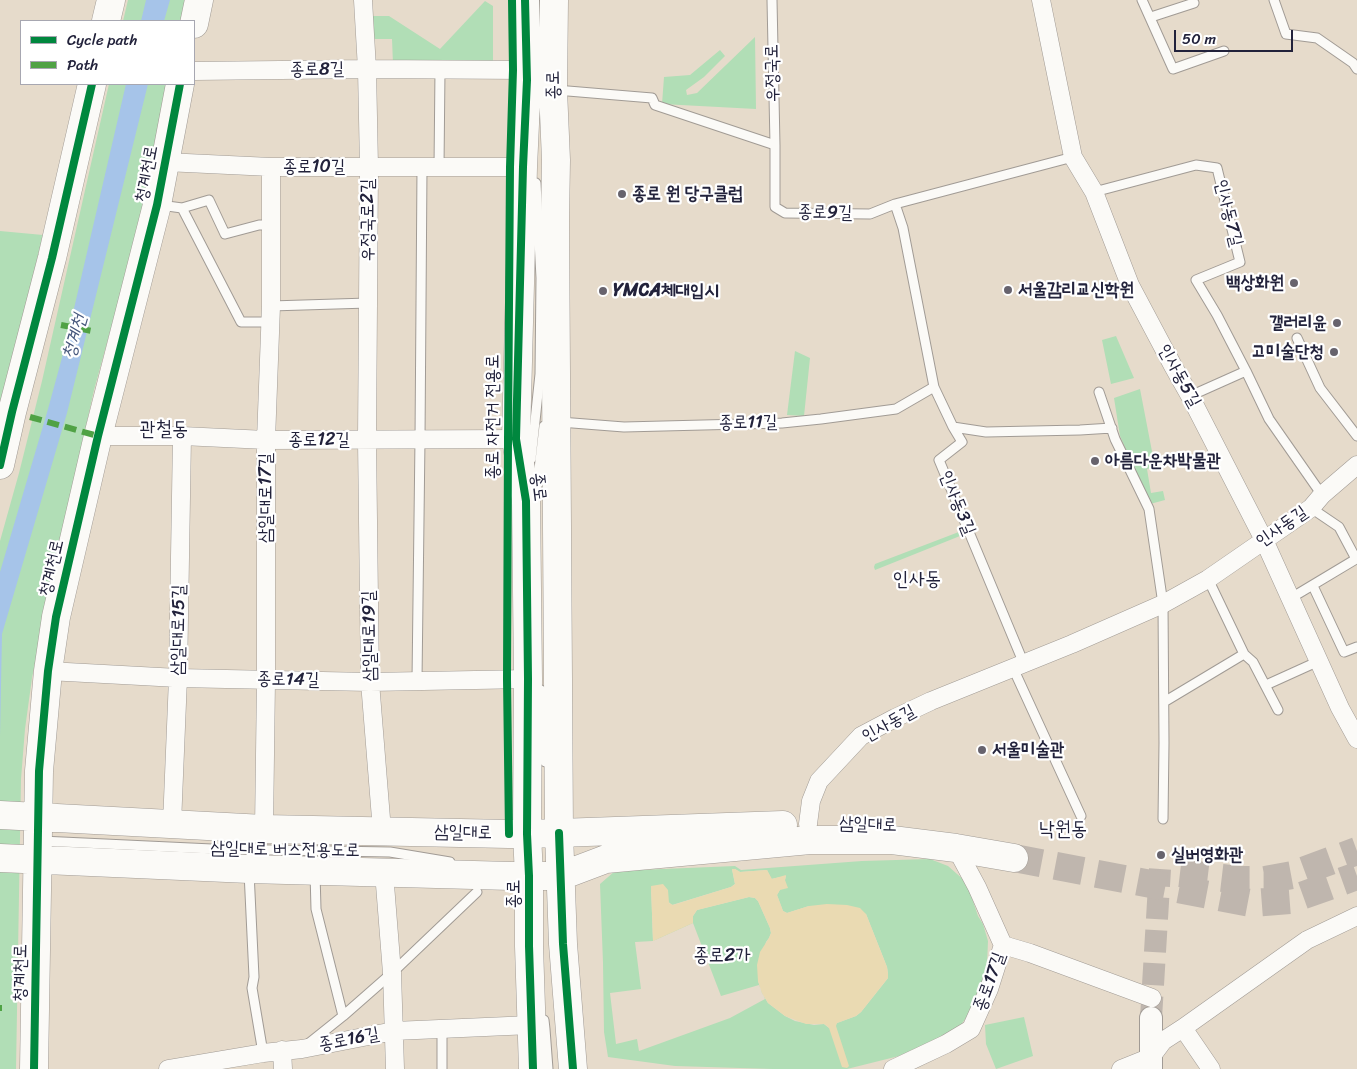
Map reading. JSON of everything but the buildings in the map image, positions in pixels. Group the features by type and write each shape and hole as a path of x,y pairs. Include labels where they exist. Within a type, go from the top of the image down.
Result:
{"main road":[{"path":"106,20 111,0"},
{"path":"195,20 199,0"},
{"name":"종로","path":"525,0 530,165 516,439 526,501 534,678 527,834 530,876 529,946 538,1013 533,1069"},
{"name":"종로","path":"554,0 553,90 556,160 556,340 550,412 559,833 563,944 573,1069"},
{"path":"0,465 6,420 52,258 92,85"},
{"name":"청계천로","path":"34,1069 27,836 39,771 48,671 56,617 98,436 169,207 165,162 180,85"},
{"name":"삼일대로","path":"851,823 935,830 1015,851 956,848 892,840 810,840 606,859 561,876 530,876 249,869 27,836 172,824 262,834 382,831 527,834 851,823"}],"street":[{"name":"우정국로2길","path":"363,0 369,167 367,440"},
{"name":"인사동5길","path":"1041,0 1073,157 1094,192 1130,285 1264,540 1340,708 1357,739"},
{"name":"종로8길","path":"195,71 366,69 440,70 526,75"},
{"name":"종로10길","path":"165,162 271,167 422,168 530,165"},
{"name":"삼일대로17길","path":"262,834 266,680 266,440 270,314 271,167"},
{"name":"종로12길","path":"98,436 182,436 266,440 516,439"},
{"name":"삼일대로15길","path":"172,824 178,678 182,436"},
{"name":"삼일대로19길","path":"367,440 370,682 382,831"},
{"name":"인사동길","path":"808,824 811,801 819,781 861,736 920,706 1164,604 1208,578 1264,540 1355,470"},
{"name":"종로14길","path":"48,671 178,678 370,682 534,678"},
{"path":"956,848 977,887 1003,945"},
{"path":"384,872 392,973 395,1069"},
{"path":"1151,1063 1163,1041 1307,940 1357,916"},
{"name":"종로17길","path":"893,1069 946,1044 971,1029 990,989 1003,945 1030,953 1152,1008"},
{"path":"1151,1063 1152,1008"},
{"name":"종로16길","path":"168,1069 282,1050 302,1049 394,1031 442,1029 538,1013"},
{"path":"1183,1028 1211,1069"},
{"path":"282,1050 283,1069"},
{"path":"1121,1069 1151,1063"}],"lane":[{"name":"우정국로","path":"772,0 775,145"},
{"path":"1142,0 1173,69 1224,51"},
{"path":"1274,0 1286,34 1317,38 1356,65"},
{"path":"1151,17 1194,3"},
{"path":"439,167 440,70"},
{"path":"553,90 652,98 655,105 775,145"},
{"name":"종로9길","path":"775,145 775,207 784,213 870,214 895,204 1073,157"},
{"path":"526,501 540,374 541,278 530,165"},
{"name":"인사동7길","path":"1094,192 1196,165 1217,168 1240,262 1196,280 1217,315 1269,419 1317,501 1339,527 1357,559"},
{"path":"417,680 422,168"},
{"path":"270,225 259,225 225,234 208,200 169,207 241,322 270,314 368,303"},
{"name":"인사동3길","path":"895,204 903,228 934,388 962,442 939,460 1018,666"},
{"path":"1297,338 1320,388 1357,436"},
{"path":"1190,396 1246,371"},
{"name":"종로11길","path":"550,412 624,426 782,422 821,419 896,408 934,388"},
{"path":"1099,392 1115,439 1148,509 1164,604 1163,819"},
{"path":"536,617 532,537 550,412"},
{"path":"953,427 986,432 1112,428"},
{"path":"1291,598 1357,559"},
{"path":"1208,578 1244,654 1253,662 1278,710"},
{"path":"1313,586 1344,652 1357,647"},
{"path":"1164,702 1244,654"},
{"path":"1266,685 1319,661"},
{"path":"1018,666 1080,816"},
{"path":"534,678 546,776"},
{"path":"550,795 559,833"},
{"path":"262,834 379,838 412,832"},
{"name":"삼일대로 버스전용도로","path":"27,836 212,849 390,852 530,876"},
{"path":"249,869 254,977 252,988 263,1053"},
{"path":"314,870 316,909 343,1016"},
{"path":"302,1049 392,973 477,892"},
{"path":"538,1013 546,1029 548,1069"},
{"path":"442,1029 442,1069"}],"green space":[{"path":"128,0 190,0 185,20 123,20"},
{"path":"485,1 493,6 493,66 393,64 392,39 372,39 371,16 389,16 440,49"},
{"path":"755,37 756,109 662,104 664,77 690,75 720,50 725,56 704,77 686,90 687,95 697,93"},
{"path":"109,85 170,85 143,212 94,390 32,678 21,779 16,1069 0,1069 0,541 42,381"},
{"path":"0,231 43,235 0,411"},
{"path":"1116,336 1134,378 1111,384 1102,340"},
{"path":"795,351 810,358 804,416 787,415"},
{"path":"1140,389 1155,467 1147,469 1151,493 1163,491 1165,500 1150,504 1120,436 1114,398"},
{"path":"964,530 965,534 875,570 875,564"},
{"path":"930,859 948,866 965,881 988,941 987,965 972,1010 957,1030 899,1056 847,1069 675,1066 608,1057 604,1032 600,884 615,871 735,866 741,870 862,861","holes":["732,869 740,872 767,870 771,879 786,876 777,895 783,911 787,913 809,906 866,914 887,967 888,978 861,1012 829,1028 824,1024 814,1025 795,1021 785,1016 768,1003 764,995 765,999 730,1018 639,1051 637,1039 616,1044 610,993 641,989 635,942 653,941 651,886 672,905 731,887 735,884"]},
{"path":"749,897 755,898 771,933 766,942 758,981 760,988 759,985 721,996 693,923 653,941 693,916 697,910"},
{"path":"1024,1017 1033,1056 996,1069 986,1044 985,1025"}],"sand":[{"path":"732,869 740,872 767,870 772,879 786,875 785,880 788,888 780,890 777,895 783,911 787,913 809,906 827,904 860,908 866,914 887,967 888,978 861,1012 856,1016 837,1023 836,1026 849,1066 847,1068 842,1067 827,1026 824,1024 806,1024 785,1016 768,1003 762,993 758,981 757,965 760,952 771,933 755,898 749,897 697,910 693,916 693,923 653,941 651,886 663,884 668,890 669,903 673,905 731,887 735,884"}],"water":[{"path":"146,0 170,0 164,20 141,20"},
{"name":"청계천","path":"126,85 148,85 67,413 2,634 0,736 0,572 66,343"}],"tunnel":[{"path":"1180,873 1239,880 1265,880 1292,875 1357,851"},
{"path":"1014,858 1251,903 1290,900 1357,876"},
{"path":"1151,1018 1160,869"}],"marked path":[{"path":"61,325 92,331"},
{"path":"30,417 98,436"}],"cycle path":[{"name":"종로 자전거 전용로","path":"509,834 507,679 510,167 513,70 512,0"},
{"path":"525,0 527,80 516,439 526,501 527,834 533,1069"},
{"path":"0,465 52,258 92,85"},
{"path":"34,1069 39,771 48,671 56,617 98,436 157,205 180,85"},
{"path":"559,833 563,944 573,1069"}],"place":[{"name":"종로 원 당구클럽","path":"622,194"},
{"name":"백상화원","path":"1294,283"},
{"name":"서울감리교신학원","path":"1008,290"},
{"name":"YMCA체대입시","path":"603,291"},
{"name":"갤러리윤","path":"1337,323"},
{"name":"고미술단청","path":"1334,352"},
{"name":"아름다운차박물관","path":"1095,461"},
{"name":"서울미술관","path":"982,750"},
{"name":"실버영화관","path":"1161,855"}],"district":[{"name":"관철동","path":"164,430"},
{"name":"인사동","path":"917,580"},
{"name":"낙원동","path":"1063,830"},
{"name":"종로2가","path":"722,956"}]}
